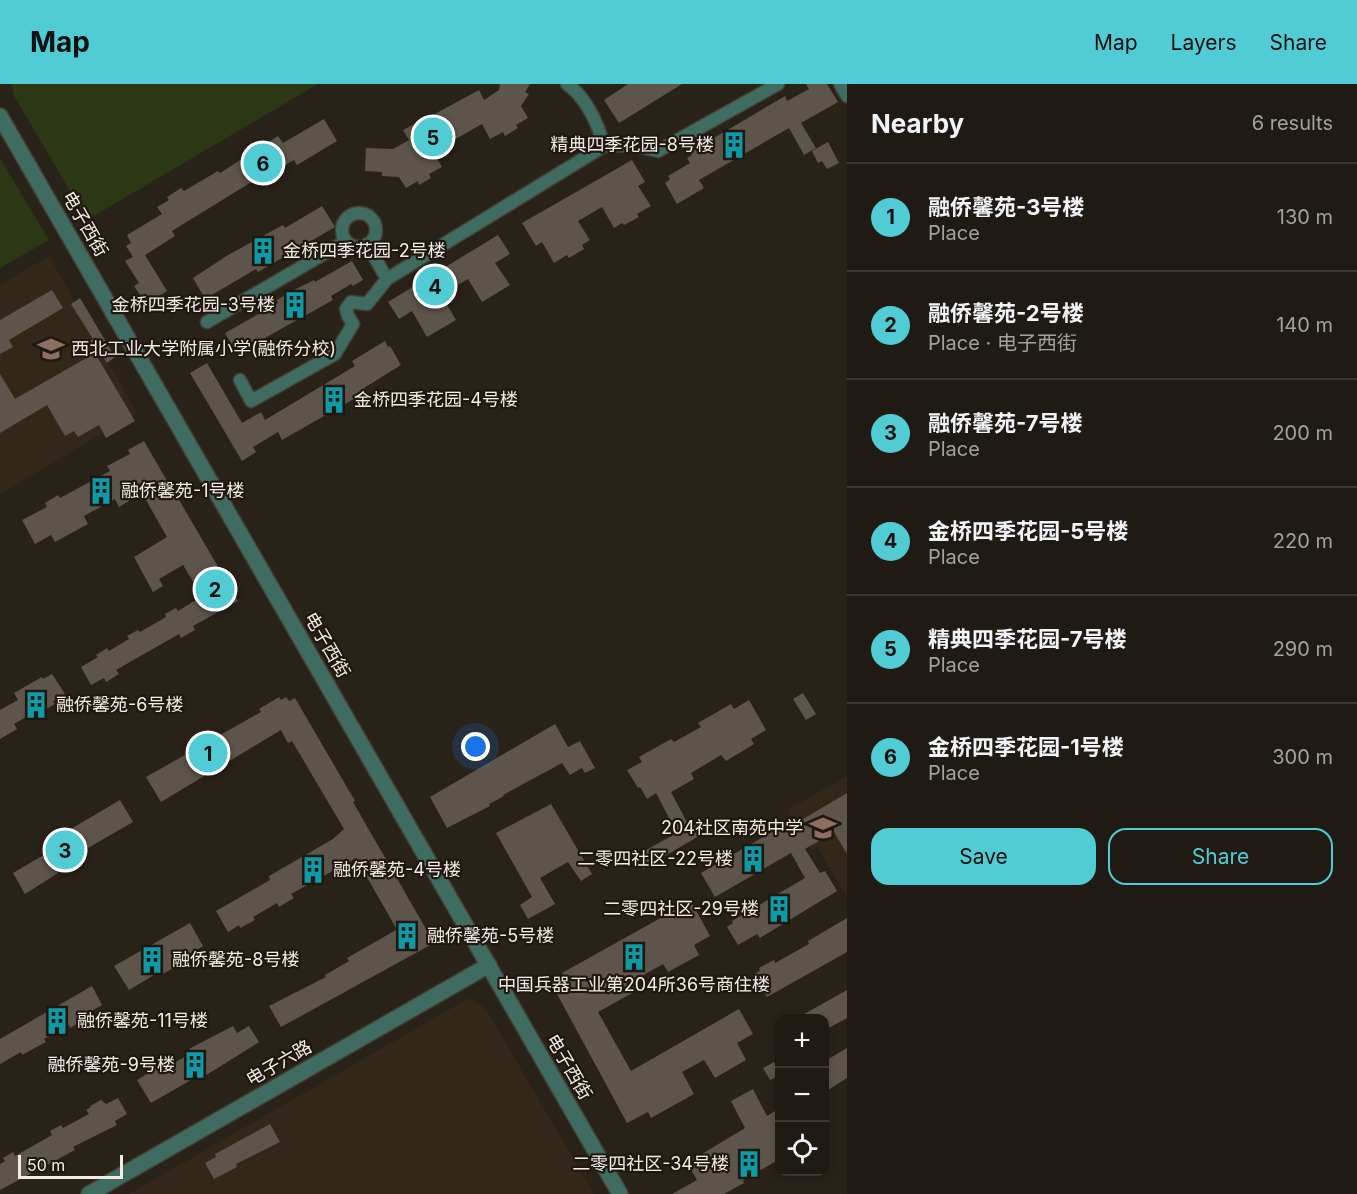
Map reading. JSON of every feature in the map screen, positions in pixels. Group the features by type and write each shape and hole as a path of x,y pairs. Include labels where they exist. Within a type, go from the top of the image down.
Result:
{"street":[{"path":"240,380 251,401 335,354 353,324 346,309 351,302 367,304 387,279 604,146 631,145 658,152 778,84"},
{"path":"840,84 847,96"},
{"path":"576,86 598,126 604,146"},
{"name":"电子西街","path":"0,116 620,1194"},
{"path":"352,214 365,214 373,221 375,233 367,244 355,246 346,241 342,228 345,219 352,214"},
{"path":"207,322 346,241"},
{"path":"367,244 387,279"},
{"name":"电子六路","path":"89,1194 489,965"}],"shaded area":[{"name":"西北工业大学附属小学(融侨分校)","path":"49,256 137,413 0,494 0,285"},
{"name":"204社区南苑中学","path":"847,776 847,897 817,847 812,850 787,810"},
{"path":"469,998 486,1009 594,1194 129,1194"}],"green space":[{"path":"12,84 318,84 87,220 13,94"},
{"path":"0,158 49,240 0,268"}],"building":[{"path":"500,84 530,84 525,92 529,94 521,106 528,118 516,125 518,128 505,136 503,132 490,139 482,124 433,152 442,167 429,174 431,178 419,185 418,181 406,188 399,177 382,176 382,172 365,171 366,148 393,149 409,140 403,130 420,121 435,118 433,115 479,90 484,100 499,90"},
{"path":"628,84 682,84 619,123 604,100"},
{"name":"精典四季花园-8号楼","path":"806,84 827,84 838,102 801,123 816,148 804,155 789,128 699,180 704,188 677,204 665,183 670,179 668,176 690,163 687,158 692,155 690,152 785,96 787,101 809,89"},
{"path":"324,119 337,141 297,165 294,160 272,172 271,170 172,231 175,236 145,255 167,291 146,304 134,286 139,283 125,261 133,257 126,246 131,243 127,235 162,214 157,207 169,200 167,197 181,188 184,191 218,171 220,173 278,136 283,143"},
{"path":"828,142 839,163 827,169 822,161 818,163 812,151"},
{"path":"632,160 645,182 638,186 651,206 637,214 639,217 614,228 602,207 578,221 590,240 582,245 584,249 569,258 567,255 554,263 542,242 536,246 522,223"},
{"name":"金桥四季花园-2号楼","path":"322,206 335,227 258,272 256,269 205,299 193,278 228,255 283,225 285,228"},
{"path":"498,235 510,254 495,263 510,285 482,302 468,279 441,295 456,320 427,337 412,311 399,319 388,302"},
{"name":"金桥四季花园-3号楼","path":"352,261 363,280 331,296 333,300 236,352 225,333 278,303 277,300 292,291 314,280 315,282"},
{"path":"52,290 63,308 9,340 13,347 0,354 0,320"},
{"path":"80,298 115,357 107,363 90,341 93,339 71,304"},
{"name":"金桥四季花园-4号楼","path":"385,341 401,365 364,388 366,392 282,440 278,432 253,447 256,452 242,461 190,373 207,363 242,423 261,412 265,420 355,366 352,361"},
{"path":"95,353 135,421 106,438 99,425 78,437 74,431 65,436 47,405 0,433 0,374 15,399"},
{"path":"144,441 238,601 193,626 195,630 181,638 179,634 116,670 119,674 106,682 104,678 91,685 81,667 98,657 96,655 107,648 109,651 129,639 127,636 138,630 140,632 166,617 165,614 176,608 178,611 196,600 193,594 199,591 183,565 159,579 163,586 153,592 134,557 167,537 142,493 119,507 115,499 84,516 88,524 55,542 51,535 35,544 22,520 47,507 45,503 58,495 60,498 110,471 107,466 130,454 128,450"},
{"name":"融侨馨苑-6号楼","path":"52,674 65,694 53,701 55,704 39,713 38,710 14,724 17,729 0,739 0,710 18,700 14,693"},
{"path":"803,693 816,714 806,720 793,699"},
{"path":"279,697 281,700 286,697 289,701 295,698 434,943 281,1027 269,1006 326,977 325,975 349,961 347,958 396,928 356,858 291,894 294,898 279,907 277,903 253,917 255,920 240,928 239,925 228,932 216,911 270,880 269,876 333,839 344,829 292,741 288,743 281,730 161,802 146,777 261,712 259,709"},
{"path":"749,700 766,730 751,739 754,744 726,761 721,755 691,773 694,779 671,792 689,826 698,821 704,833 643,869 635,856 677,833 656,793 647,799 627,770 642,762 639,757 671,739 674,742 701,727 698,723 731,704 734,709"},
{"path":"555,724 568,747 580,741 595,768 585,773 582,768 570,775 562,763 503,795 489,804 490,806 447,828 430,797"},
{"path":"847,793 847,854 834,832 805,849 820,873 825,871 837,891 760,938 757,934 738,945 727,927 733,923 732,921 805,878 791,853 715,897 701,873 791,821 793,825"},
{"path":"120,800 133,822 55,867 58,873 25,894 13,873 47,853 42,846"},
{"path":"551,804 592,874 581,881 568,862 540,878 555,904 528,919 520,905 532,897 496,833"},
{"path":"691,901 710,936 694,945 699,955 668,972 663,964 631,982 636,991 598,1012 631,1071 739,1009 753,1034 737,1043 746,1060 715,1078 704,1060 682,1072 694,1094 651,1118 648,1112 627,1123 557,994 559,982 565,979 562,973"},
{"path":"847,918 847,952 767,997 754,974 760,971 759,968 774,960 775,963 809,944 808,941"},
{"name":"融侨馨苑-8号楼","path":"190,923 203,946 174,964 175,967 161,975 159,972 129,990 114,966"},
{"name":"融侨馨苑-11号楼","path":"92,986 102,1005 90,1012 92,1015 44,1039 46,1042 22,1055 21,1052 0,1064 0,1039"},
{"path":"847,990 847,1018 829,1028 829,1014 804,1014"},
{"name":"融侨馨苑-9号楼","path":"233,1026 237,1033 249,1026 259,1042 200,1079 198,1076 151,1103 137,1080 162,1065 164,1069 186,1056 189,1049"},
{"path":"847,1048 847,1078 829,1089 829,1068 829,1059"},
{"path":"774,1062 775,1078 770,1080 763,1068"},
{"path":"753,1089 767,1116 775,1111 775,1162 724,1194 672,1194 697,1180 687,1163 745,1128 731,1101"},
{"path":"118,1098 127,1114 115,1121 117,1125 73,1147 75,1150 0,1190 0,1164 5,1161 3,1158 13,1152 15,1156 52,1135 50,1131 61,1125 63,1128 89,1114 86,1110 101,1100 106,1104"},
{"path":"270,1124 280,1142 236,1164 237,1167 214,1179 205,1163 216,1157 215,1154"}],"place":[{"name":"精典四季花园-7号楼","path":"433,137"},
{"name":"精典四季花园-8号楼","path":"734,145"},
{"name":"金桥四季花园-1号楼","path":"263,163"},
{"name":"金桥四季花园-2号楼","path":"263,251"},
{"name":"金桥四季花园-5号楼","path":"435,286"},
{"name":"金桥四季花园-3号楼","path":"295,305"},
{"name":"西北工业大学附属小学(融侨分校)","path":"51,349"},
{"name":"金桥四季花园-4号楼","path":"334,400"},
{"name":"融侨馨苑-1号楼","path":"101,491"},
{"name":"融侨馨苑-2号楼","path":"215,589"},
{"name":"融侨馨苑-6号楼","path":"36,705"},
{"name":"融侨馨苑-3号楼","path":"208,753"},
{"name":"204社区南苑中学","path":"823,828"},
{"name":"融侨馨苑-7号楼","path":"65,850"},
{"name":"二零四社区-22号楼","path":"753,859"},
{"name":"融侨馨苑-4号楼","path":"313,870"},
{"name":"二零四社区-29号楼","path":"779,909"},
{"name":"融侨馨苑-5号楼","path":"407,936"},
{"name":"中国兵器工业第204所36号商住楼","path":"634,957"},
{"name":"融侨馨苑-8号楼","path":"152,960"},
{"name":"融侨馨苑-11号楼","path":"57,1021"},
{"name":"融侨馨苑-9号楼","path":"195,1065"},
{"name":"二零四社区-34号楼","path":"749,1164"}]}
